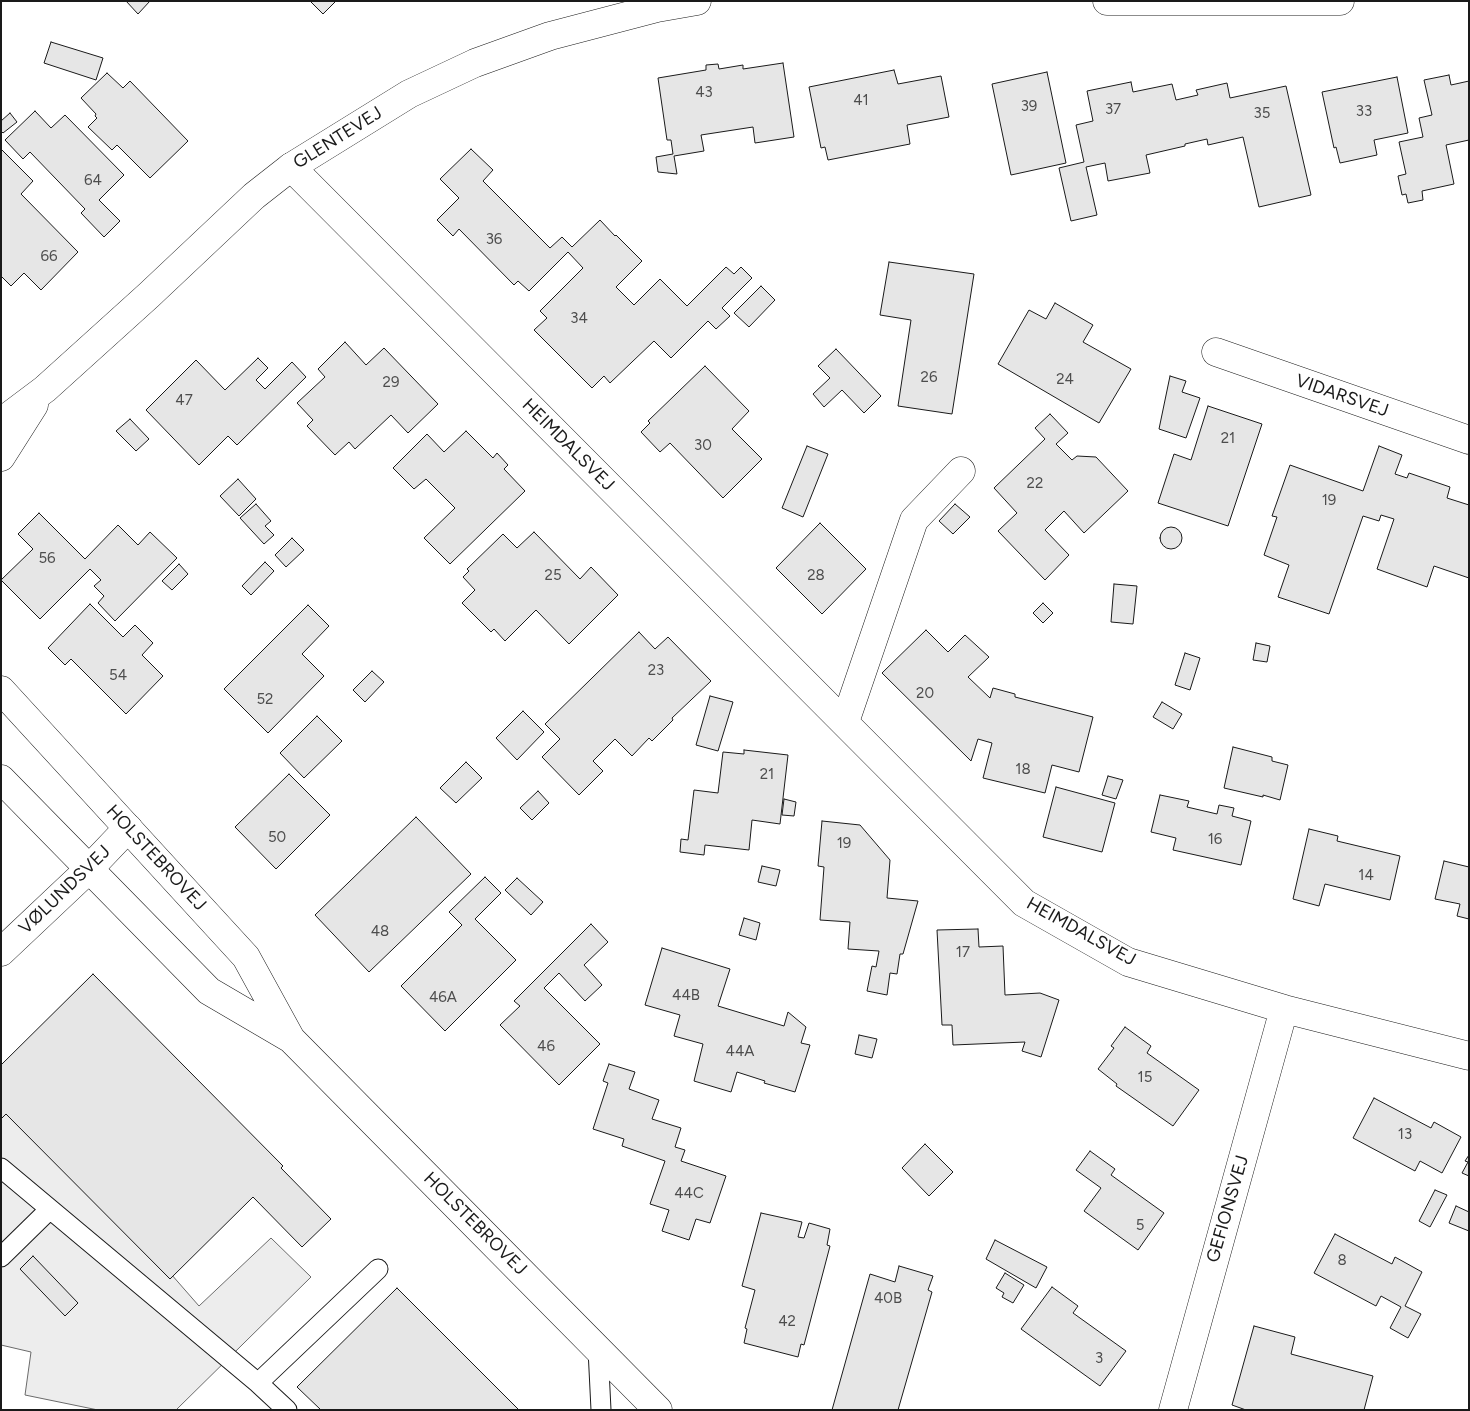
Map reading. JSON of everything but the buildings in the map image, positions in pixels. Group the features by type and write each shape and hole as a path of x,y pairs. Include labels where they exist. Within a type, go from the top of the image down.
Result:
{"street":[{"name":"GLENTEVEJ","path":"1,422 45,389 254,196 291,167 409,94 475,63 550,36 657,5 697,1"},
{"path":"1107,1 1340,1"},
{"name":"HEIMDALSVEJ","path":"291,167 1024,903 1128,962 1284,1009 1469,1056"},
{"name":"VIDARSVEJ","path":"1216,352 1469,440"},
{"name":"GLENTEVEJ","path":"1,457 45,389"},
{"path":"845,722 914,520 961,471"},
{"name":"HOLSTEBROVEJ","path":"1,690 246,957 291,1039"},
{"name":"HOLSTEBROVEJ","path":"1,779 209,991 291,1039 658,1410"},
{"name":"VØLUNDSVEJ","path":"1,952 89,869 128,828"},
{"name":"GEFIONSVEJ","path":"1172,1410 1284,1009"}],"lane":[{"path":"1,1168 288,1410"},
{"path":"1,1256 50,1209"},
{"path":"258,1383 378,1269"},
{"path":"598,1349 600,1410"}],"shaded area":[{"path":"7,1108 171,1274 199,1306 271,1238 311,1277 176,1410 98,1410 25,1395 31,1352 1,1345 1,1113"}]}
